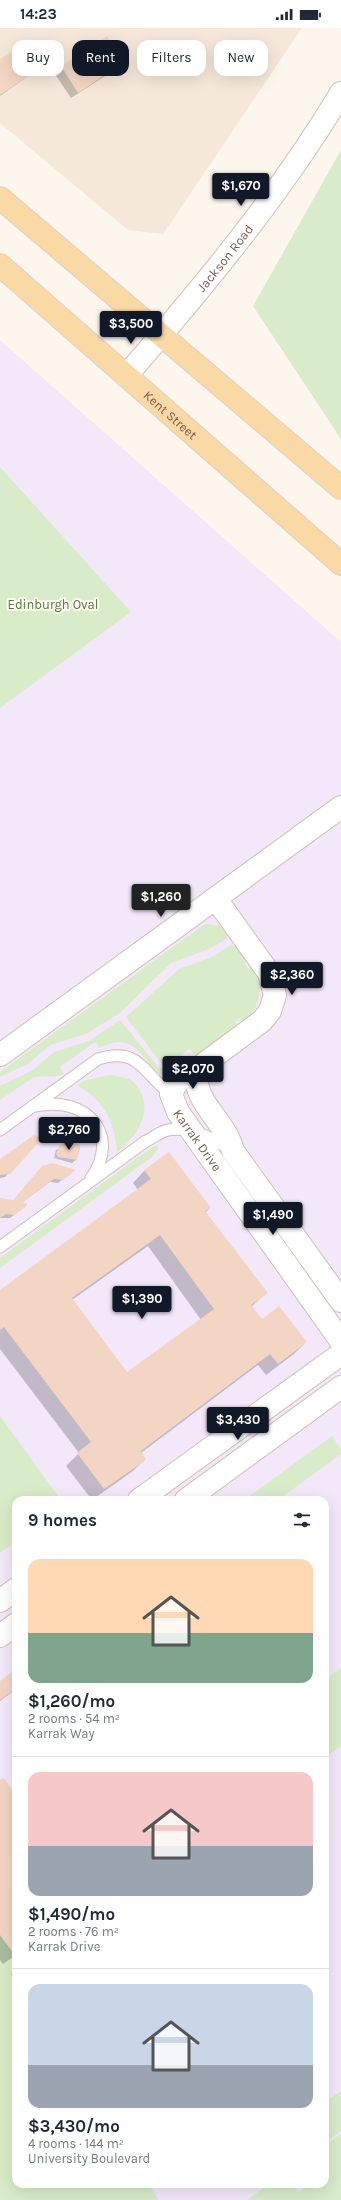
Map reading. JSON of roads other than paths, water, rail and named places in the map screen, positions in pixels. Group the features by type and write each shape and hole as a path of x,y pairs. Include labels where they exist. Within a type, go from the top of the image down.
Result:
{"main road":[{"path":"0,198 341,488"},
{"name":"Kent Street","path":"0,265 341,564"}],"street":[{"name":"Jackson Road","path":"126,376 161,336 304,154 341,93"},
{"path":"0,1055 341,807"},
{"path":"197,1069 262,1021 270,1011 275,995 269,973 216,898"},
{"name":"Karrak Drive","path":"197,1069 186,1074 176,1082 171,1094 178,1112 341,1341"},
{"name":"Karrak Drive","path":"197,1069 195,1080 198,1090 230,1137 232,1151 341,1301"},
{"path":"145,1496 341,1354"},
{"path":"191,1496 341,1387"},
{"path":"0,1601 12,1592"},
{"path":"0,1636 12,1627"}],"lane":[{"path":"0,1130 98,1059 113,1055 122,1054 135,1060 171,1094"},
{"path":"32,1106 54,1103 68,1105 87,1113 96,1125 102,1146 101,1157 97,1170 86,1185"},
{"path":"0,1247 146,1141 168,1130 192,1132 213,1139 232,1151"}],"park label":[{"name":"Edinburgh Oval","path":"53,604"}]}
